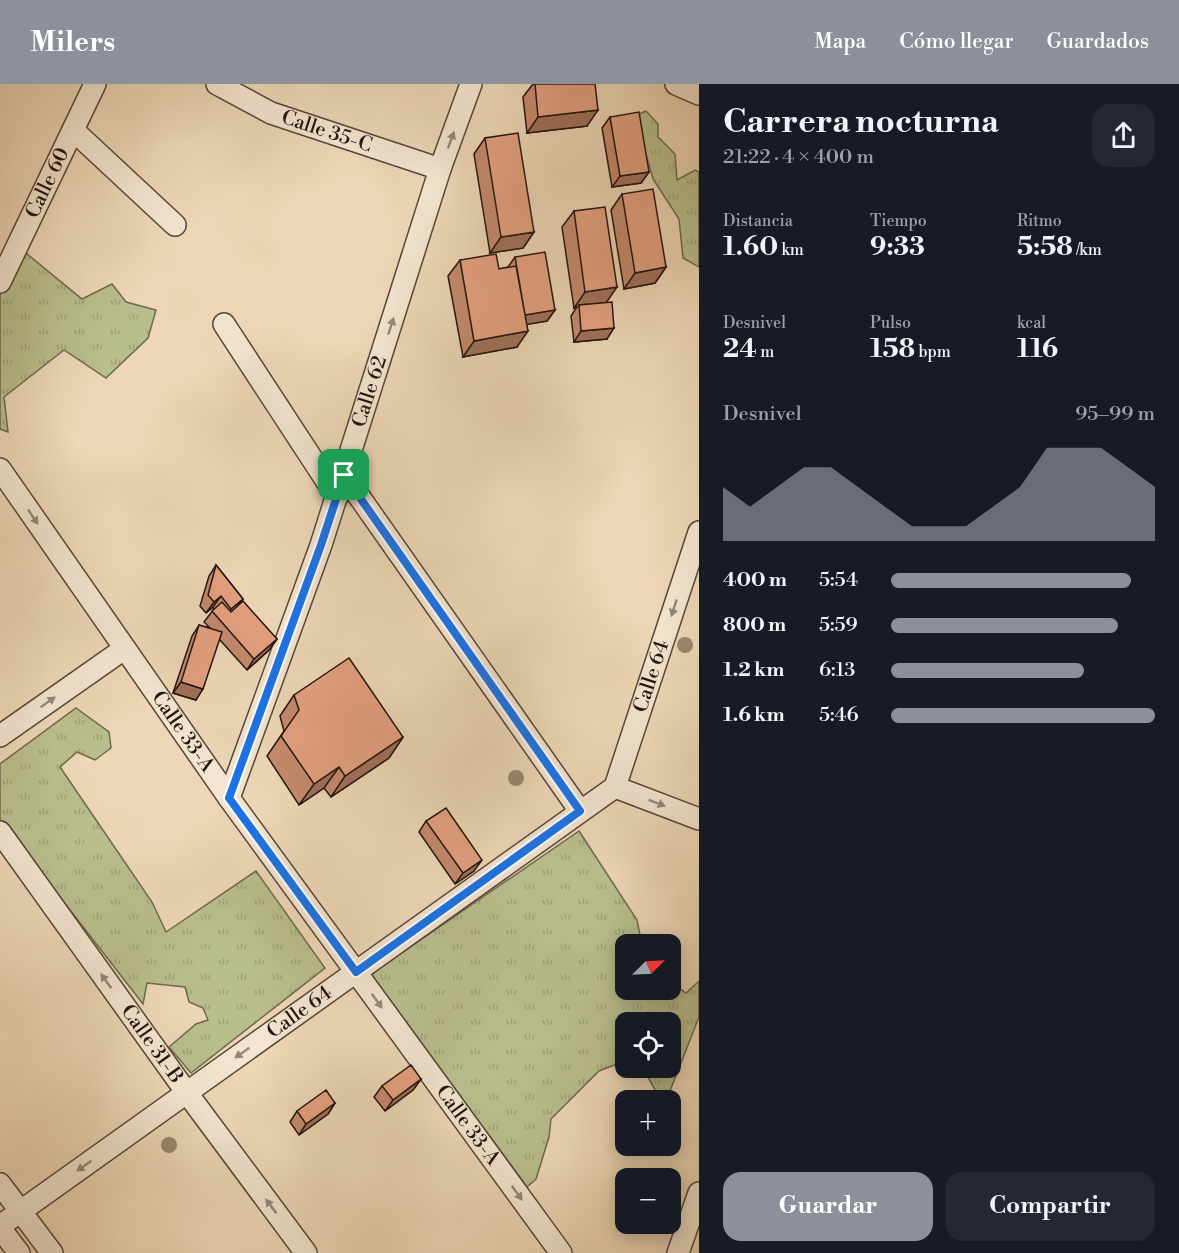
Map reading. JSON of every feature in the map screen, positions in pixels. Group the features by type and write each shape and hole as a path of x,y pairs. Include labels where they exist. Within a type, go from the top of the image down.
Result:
{"street":[{"name":"Calle 60","path":"0,282 95,84"},
{"name":"Calle 35-C","path":"217,84 271,113 440,169"},
{"name":"Calle 62","path":"229,798 337,498 440,169 471,84"},
{"path":"676,84 699,94"},
{"path":"73,130 175,225"},
{"path":"224,324 337,498"},
{"name":"Calle 33-A","path":"0,469 229,798 561,1253"},
{"path":"344,475 580,811"},
{"name":"Calle 64","path":"0,1227 615,787 699,532"},
{"path":"0,736 124,649"},
{"path":"615,787 699,819"},
{"name":"Calle 31-B","path":"0,832 187,1093 306,1253"},
{"path":"0,1184 52,1253"},
{"path":"678,1253 699,1193"},
{"path":"0,1227 19,1253"}],"green space":[{"path":"646,111 658,124 658,137 675,154 677,180 695,170 699,172 699,267 683,258 679,219 653,179 635,116"},
{"path":"21,249 82,299 112,284 126,302 156,310 148,338 106,378 64,350 4,397 8,432 0,429 0,294"},
{"path":"76,708 109,732 111,748 95,760 77,752 60,767 152,902 166,932 256,871 325,968 191,1073 169,1047 196,1024 208,1020 203,1008 189,1002 185,987 147,983 143,1004 0,820 0,764"},
{"path":"579,831 637,920 640,934 615,934 615,1000 681,1000 681,989 686,993 699,981 699,1017 681,1063 681,1012 615,1012 615,1065 599,1071 551,1119 549,1137 536,1179 527,1187 371,974"},
{"path":"648,1078 675,1078 670,1090 655,1090"}],"building":[{"path":"535,84 595,84 598,110 538,117"},
{"path":"639,112 649,172 620,176 610,117"},
{"path":"518,133 534,232 501,237 485,138"},
{"path":"653,189 666,267 635,273 622,194"},
{"path":"605,207 617,287 585,292 574,211"},
{"path":"545,252 555,310 525,315 515,257"},
{"path":"496,254 499,269 516,266 528,331 474,341 460,260"},
{"path":"612,302 614,328 581,331 579,305"},
{"path":"216,565 243,599 231,609 221,596 214,602 208,595"},
{"path":"243,601 277,639 254,659 212,611 222,602 231,612"},
{"path":"199,625 222,632 203,689 181,682"},
{"path":"349,658 403,737 345,776 339,767 314,784 281,736 299,710 294,695"},
{"path":"446,808 482,860 463,873 426,821"},
{"path":"411,1065 421,1079 393,1100 382,1086"},
{"path":"326,1090 335,1103 306,1124 297,1111"}],"route":[{"path":"344,475 580,811 356,972 229,798 321,545 344,475"}]}
